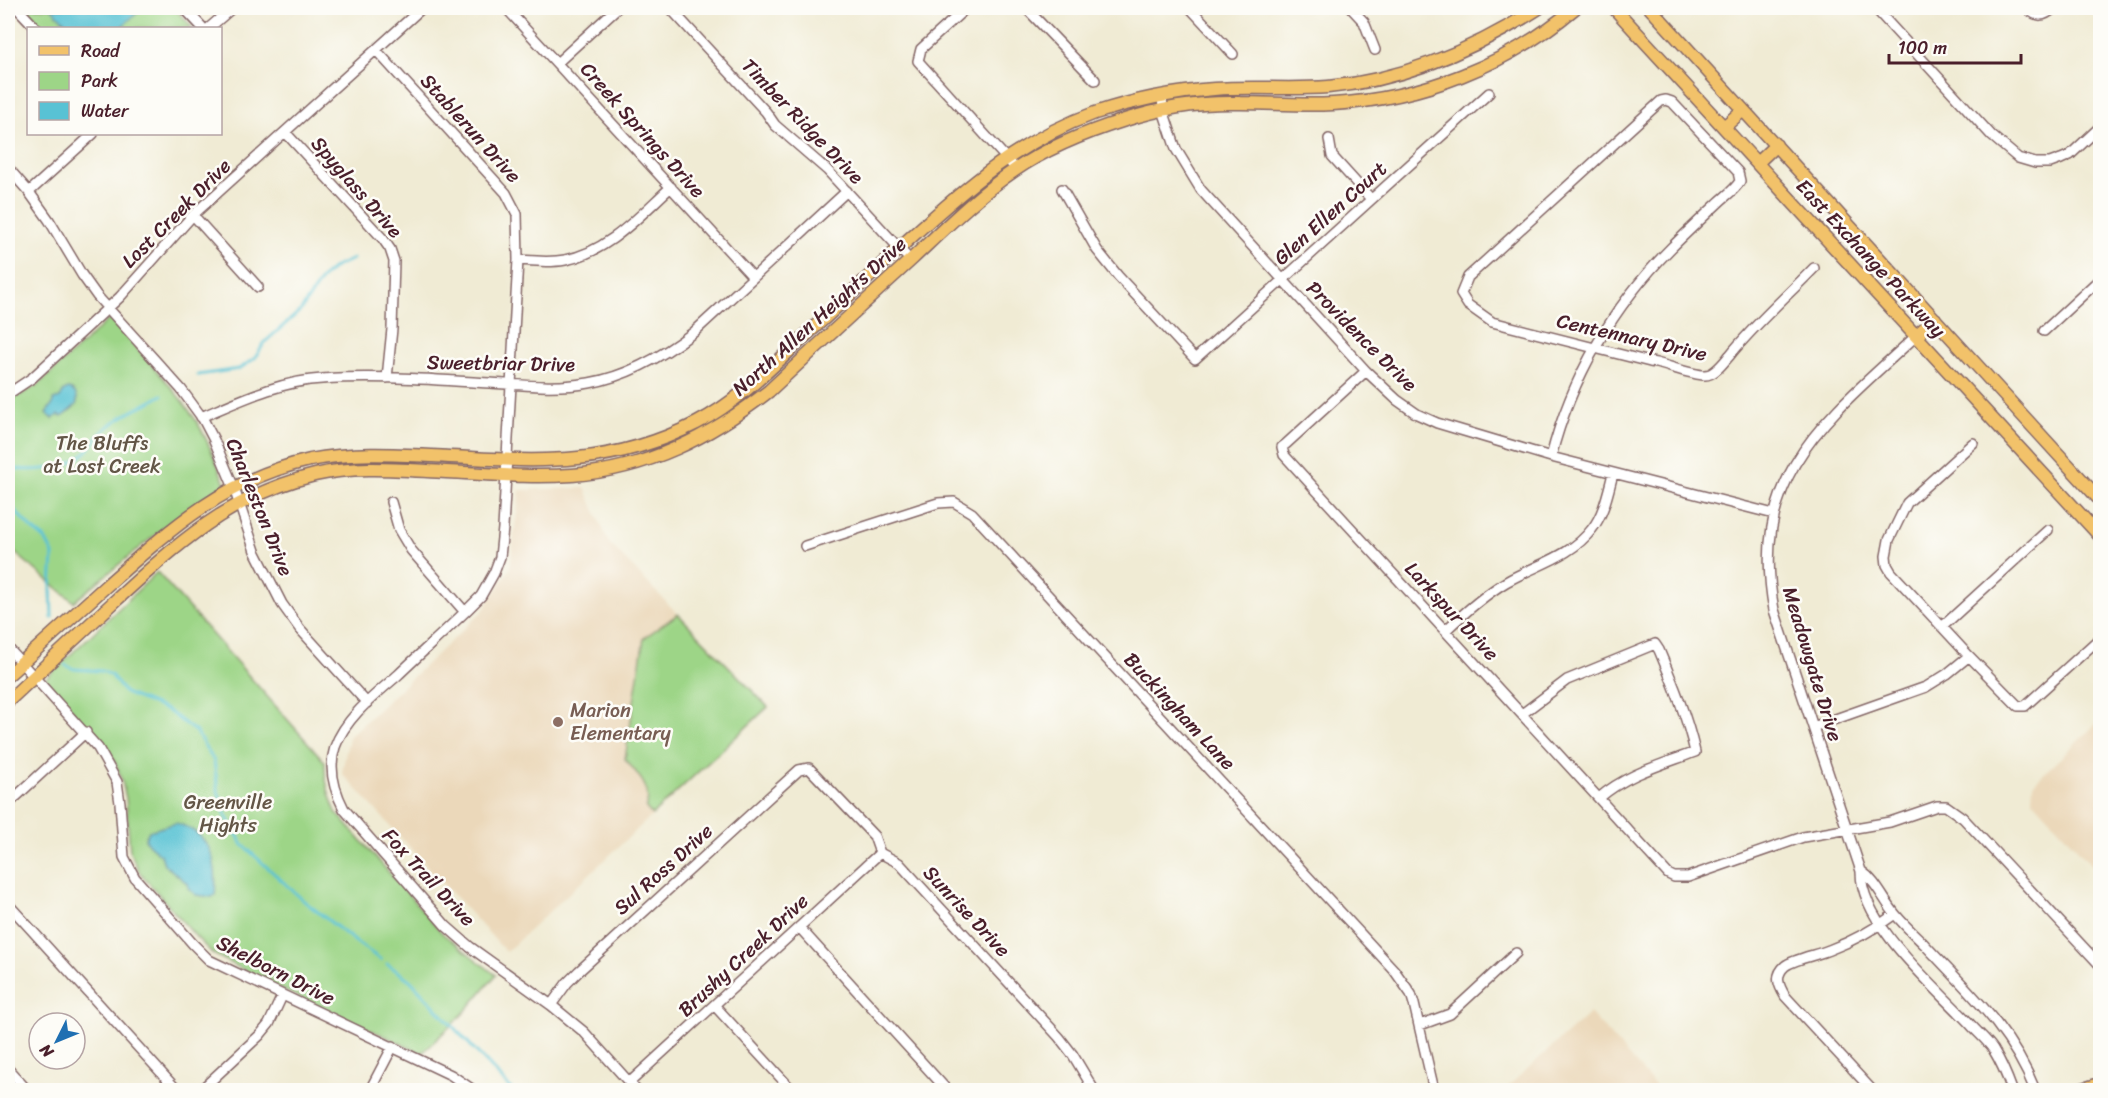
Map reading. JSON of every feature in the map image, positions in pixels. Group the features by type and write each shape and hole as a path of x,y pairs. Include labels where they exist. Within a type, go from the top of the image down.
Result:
{"main road":[{"name":"North Allen Heights Drive","path":"8,675 166,532 198,509 234,488 275,470 310,460 377,453 550,460 602,456 672,435 703,420 760,378 964,189 1006,158 1043,136 1091,115 1162,95 1215,89 1331,87 1372,80 1419,68 1461,52 1504,30 1539,8"},
{"name":"North Allen Heights Drive","path":"8,700 175,546 206,523 239,503 281,485 315,475 344,471 377,469 507,475 572,475 604,471 645,461 712,432 770,391 977,198 1016,169 1058,146 1127,119 1163,110 1222,103 1333,104 1378,99 1427,88 1471,72 1516,50 1575,8"},
{"name":"East Exchange Parkway","path":"1614,8 2100,536"},
{"name":"East Exchange Parkway","path":"1650,8 2100,500"},
{"path":"1724,127 1743,110"},
{"path":"1757,163 1776,145"},
{"path":"1916,336 1935,318"},
{"path":"2080,1090 2100,1084"}],"street":[{"path":"17,8 35,27"},
{"path":"184,8 202,27"},
{"path":"210,27 232,8"},
{"name":"Lost Creek Drive","path":"8,394 32,378 109,307 193,216 422,8"},
{"name":"Creek Springs Drive","path":"506,8 753,277"},
{"path":"557,63 617,8"},
{"name":"Timber Ridge Drive","path":"670,8 775,124 827,170 910,260"},
{"path":"966,8 921,49 918,57 920,65 1016,169"},
{"path":"1026,8 1095,80"},
{"path":"1190,8 1233,54"},
{"path":"1351,8 1364,22 1375,50"},
{"path":"1875,8 1992,136 2018,158 2035,163 2050,163 2061,159 2070,155 2100,127"},
{"path":"2027,8 2038,16 2043,16 2054,8"},
{"name":"Stablerun Drive","path":"376,50 506,193 517,214 518,260 511,384"},
{"name":"Glen Ellen Court","path":"1062,189 1097,250 1195,359 1490,93"},
{"name":"Providence Drive","path":"1162,95 1163,110 1176,149 1190,174 1215,206 1366,372 1397,400 1417,414 1437,423 1551,457 1774,514"},
{"name":"Centennary Drive","path":"1595,348 1627,296 1670,249 1736,186 1740,177 1738,172 1672,102 1666,100 1659,103 1468,277 1461,294 1468,305 1492,322 1595,348 1706,375 1712,374 1724,363 1759,322 1814,268"},
{"name":"Spyglass Drive","path":"285,132 390,249 394,261 394,274 387,378"},
{"path":"29,192 92,135"},
{"path":"1329,139 1332,156 1371,200"},
{"name":"Charleston Drive","path":"8,168 49,220 82,275 180,389 201,417 214,440 234,488 255,552 282,604 300,629 367,703"},
{"path":"518,260 548,262 564,260 595,250 615,237 671,187"},
{"name":"Sweetbriar Drive","path":"201,417 258,393 319,379 387,378 559,387 591,383 623,374 649,363 674,348 694,332 847,191"},
{"path":"193,216 258,287"},
{"path":"2044,331 2100,279"},
{"name":"Meadowgate Drive","path":"1916,336 1840,406 1810,439 1788,474 1774,514 1769,538 1768,562 1771,594 1774,610 1861,871 1861,882 1881,925 1900,950 1992,1048 2007,1075 2012,1090"},
{"path":"1551,457 1569,399 1595,348"},
{"name":"Larkspur Drive","path":"1366,372 1282,447 1284,455 1668,874 1676,878 1688,878 1803,837 1847,829"},
{"path":"367,703 481,596 498,564 507,475 511,384"},
{"path":"1973,443 1907,503 1889,540 1887,566 2015,705 2025,706 2100,638"},
{"path":"1445,631 1507,581 1566,552 1585,537 1596,523 1613,474"},
{"path":"391,502 399,530 411,550 465,612"},
{"name":"Buckingham Lane","path":"805,546 938,502 954,502 972,513 1394,970 1411,994 1434,1090"},
{"path":"1942,627 2048,530"},
{"path":"1522,714 1567,680 1655,644 1678,697 1695,752 1640,772 1611,788 1599,798"},
{"name":"Shelborn Drive","path":"8,648 86,732 107,762 117,782 124,857 135,878 193,945 209,960 452,1075 473,1090"},
{"path":"1813,728 1926,687 1969,656"},
{"name":"Fox Trail Drive","path":"367,703 341,734 332,760 335,791 344,809 446,926 584,1032 633,1087"},
{"path":"8,804 86,732"},
{"name":"Sul Ross Drive","path":"551,1005 579,970 805,767"},
{"name":"Sunrise Drive","path":"805,767 812,770 874,836 880,853 899,863 1059,1037 1094,1090"},
{"path":"1847,829 1890,822 1937,806 1946,806 1963,818 2100,965"},
{"name":"Brushy Creek Drive","path":"633,1087 714,1005 880,853"},
{"name":"Meadowgate Drive","path":"1861,871 1870,877 1895,914 1989,1012 2013,1045 2035,1090"},
{"path":"8,904 177,1090"},
{"path":"1872,1090 1785,996 1778,985 1778,979 1780,973 1789,964 1852,941 1881,925 1895,914"},
{"path":"799,927 947,1090"},
{"path":"1420,1025 1450,1014 1516,953"},
{"path":"201,1090 265,1030 282,996"},
{"path":"714,1005 792,1090"},
{"path":"370,1090 393,1046"},
{"path":"8,1070 27,1090"}],"shaded area":[{"name":"Marion Elementary","path":"585,488 609,543 768,707 506,952 342,773 349,737 483,611 510,568 520,490"},
{"path":"2100,720 2100,874 2032,799 2033,784"},
{"path":"1590,1013 1659,1090 1504,1090"}],"green space":[{"path":"25,8 174,8 192,27 43,27"},
{"name":"The Bluffs at Lost Creek","path":"110,318 188,408 213,453 226,486 167,526 74,602 8,547 8,402 38,385"},
{"name":"Greenville Hights","path":"157,572 325,762 325,775 336,812 443,934 496,975 463,1014 422,1053 285,991 213,954 140,873 130,852 126,798 114,760 45,679"},
{"path":"678,614 768,707 652,815 646,808 648,801 646,788 625,759 644,638"}],"water":[{"path":"51,8 143,8 121,27 70,27"},
{"path":"68,389 76,395 76,405 62,417 58,415 52,419 46,413 53,404 53,400 60,398"},
{"path":"176,823 197,834 210,850 216,883 215,895 212,897 196,895 188,888 188,884 164,864 161,855 145,839 149,831"}],"waterway":[{"path":"198,375 239,369 255,358 265,342 301,310 323,277 335,267 353,259"},
{"path":"8,468 27,470 68,464 84,454 109,426 162,395"},
{"path":"8,503 30,527 45,539 53,554 52,618"},
{"path":"65,665 74,669 102,671 111,675 125,693 167,710 196,732 214,761 218,791 226,816 243,845 304,901 381,960"},
{"path":"387,964 410,980 512,1090"}],"place":[{"name":"Marion Elementary","path":"558,722"}]}
